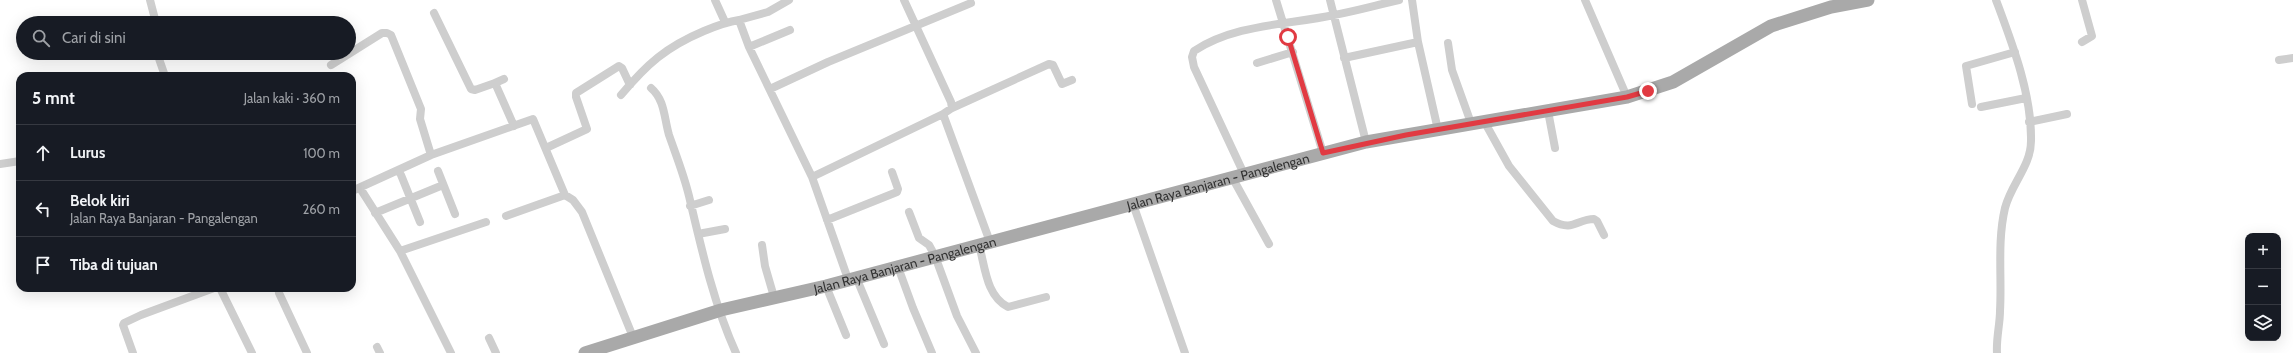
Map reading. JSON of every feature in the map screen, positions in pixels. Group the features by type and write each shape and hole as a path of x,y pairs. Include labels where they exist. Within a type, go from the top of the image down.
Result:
{"main road":[{"name":"Jalan Raya Banjaran - Pangalengan","path":"585,353 721,310 826,286 1366,142 1627,97 1674,82 1771,26 1790,18 1868,0"}],"street":[{"path":"150,0 154,16"},
{"path":"715,0 725,22"},
{"path":"621,95 641,71 677,43 725,22 762,14 789,0"},
{"path":"904,0 952,108"},
{"path":"1276,0 1285,24 1323,153"},
{"path":"1330,0 1366,142"},
{"path":"1269,244 1238,176 1194,67 1192,57 1194,51 1211,39 1236,32 1333,16 1399,0"},
{"path":"1412,0 1418,42 1438,130"},
{"path":"1585,0 1627,97"},
{"path":"1995,352 2000,326 2002,233 2010,193 2030,154 2031,140 2026,98 2015,52 1996,0"},
{"path":"2082,0 2092,36 2082,42"},
{"path":"770,89 828,62 970,3"},
{"path":"434,13 470,89 475,90 504,79"},
{"path":"739,20 812,177 827,220 852,278 884,344"},
{"path":"750,46 790,30"},
{"path":"356,49 382,33 391,35 421,109 420,119 431,155"},
{"path":"1344,58 1418,42"},
{"path":"1448,43 1454,75 1471,123"},
{"path":"1257,63 1293,52"},
{"path":"1972,104 1966,66 2015,52"},
{"path":"2279,60 2293,58"},
{"path":"160,60 164,72"},
{"path":"331,65 339,60"},
{"path":"812,177 943,114 952,108 1049,64 1053,65 1062,84 1072,80"},
{"path":"546,148 587,129 576,93 618,66 622,68 630,85"},
{"path":"495,83 514,126"},
{"path":"651,88 662,102 665,122 689,195 690,206 698,234 721,310 736,353"},
{"path":"1981,107 2026,98"},
{"path":"1548,111 1555,148"},
{"path":"943,114 984,243 991,289 1001,304 1008,307 1046,297"},
{"path":"2029,122 2067,114"},
{"path":"356,190 431,155 533,119 565,195 573,200 582,212 600,260 625,313 633,337"},
{"path":"1484,121 1509,166 1553,221 1562,226 1573,226 1594,219 1597,221 1604,235"},
{"path":"0,164 16,162"},
{"path":"438,171 455,214"},
{"path":"827,220 897,192 898,189 892,172"},
{"path":"401,175 420,222"},
{"path":"375,213 443,186"},
{"path":"360,188 400,251 451,353"},
{"path":"506,216 565,195"},
{"path":"690,206 710,200"},
{"path":"1132,204 1185,353"},
{"path":"909,212 919,238 929,245 935,256 957,316 976,353"},
{"path":"400,251 486,222"},
{"path":"698,234 726,229"},
{"path":"762,245 765,266 774,297"},
{"path":"898,267 912,308 932,353"},
{"path":"826,286 846,335"},
{"path":"133,353 123,325 124,323 141,315 203,292"},
{"path":"222,292 252,353"},
{"path":"279,293 307,353"},
{"path":"490,338 496,353"}],"route":[{"path":"1288,37 1323,153 1366,142 1627,97 1648,91"}]}
